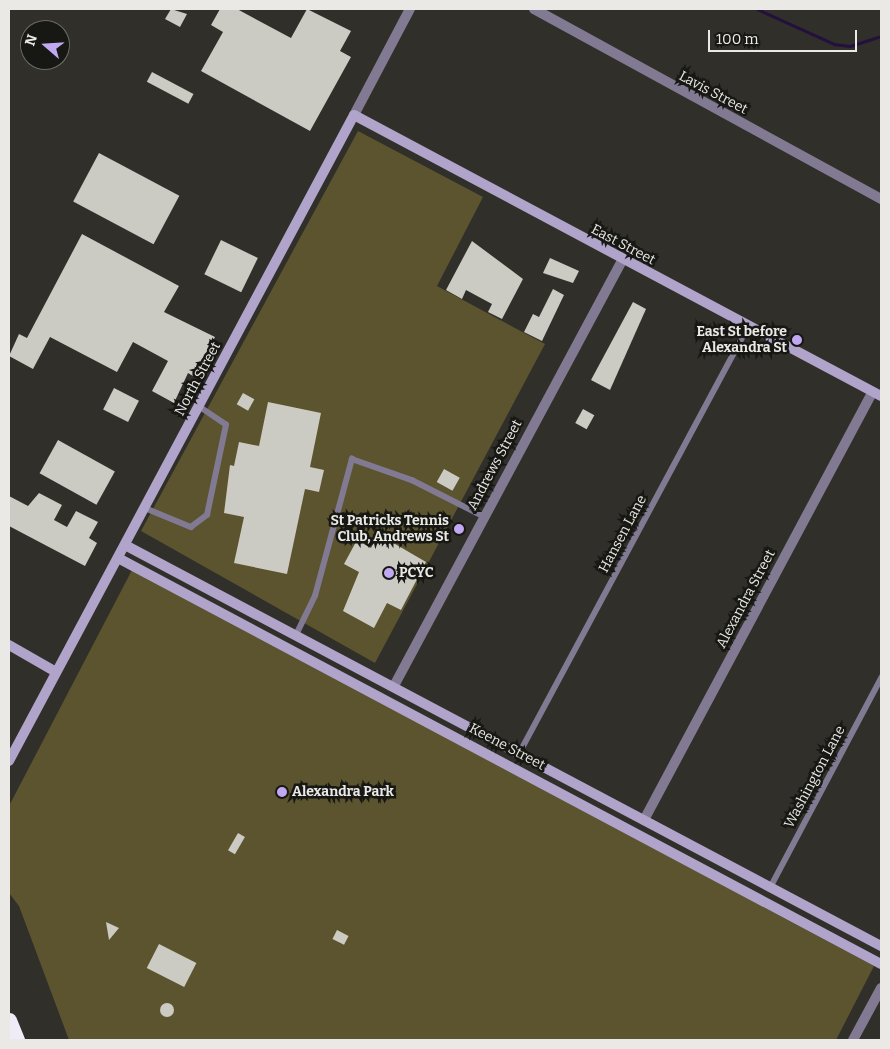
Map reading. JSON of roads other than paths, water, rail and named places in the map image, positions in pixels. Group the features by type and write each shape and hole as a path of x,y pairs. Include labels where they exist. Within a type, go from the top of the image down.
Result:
{"highway":[{"path":"9,1020 17,1040"}],"street":[{"name":"North Street","path":"9,761 410,9"},
{"name":"Lavis Street","path":"534,9 881,198"},
{"name":"East Street","path":"354,115 622,260 878,393"},
{"name":"Andrews Street","path":"395,684 483,516 622,260"},
{"name":"Alexandra Street","path":"644,820 878,393"},
{"name":"Keene Street","path":"125,545 395,684 770,888 881,946"},
{"name":"Keene Street","path":"118,558 637,832 881,964"},
{"path":"9,645 56,672"},
{"path":"387,700 395,684"},
{"path":"637,832 644,820"},
{"path":"854,1040 881,988"}],"lane":[{"name":"Hansen Lane","path":"520,752 748,326"},
{"path":"145,508 191,527 207,515 226,425 199,407"},
{"path":"297,633 315,596 352,460 412,480 483,516"},
{"name":"Washington Lane","path":"770,888 881,678"}],"waterway":[{"path":"757,9 834,44 850,46 881,36"}],"place":[{"name":"East St before Alexandra St","path":"797,340"},
{"name":"St Patricks Tennis Club, Andrews St","path":"459,529"},
{"name":"PCYC","path":"389,573"},
{"name":"Alexandra Park","path":"282,792"}]}
